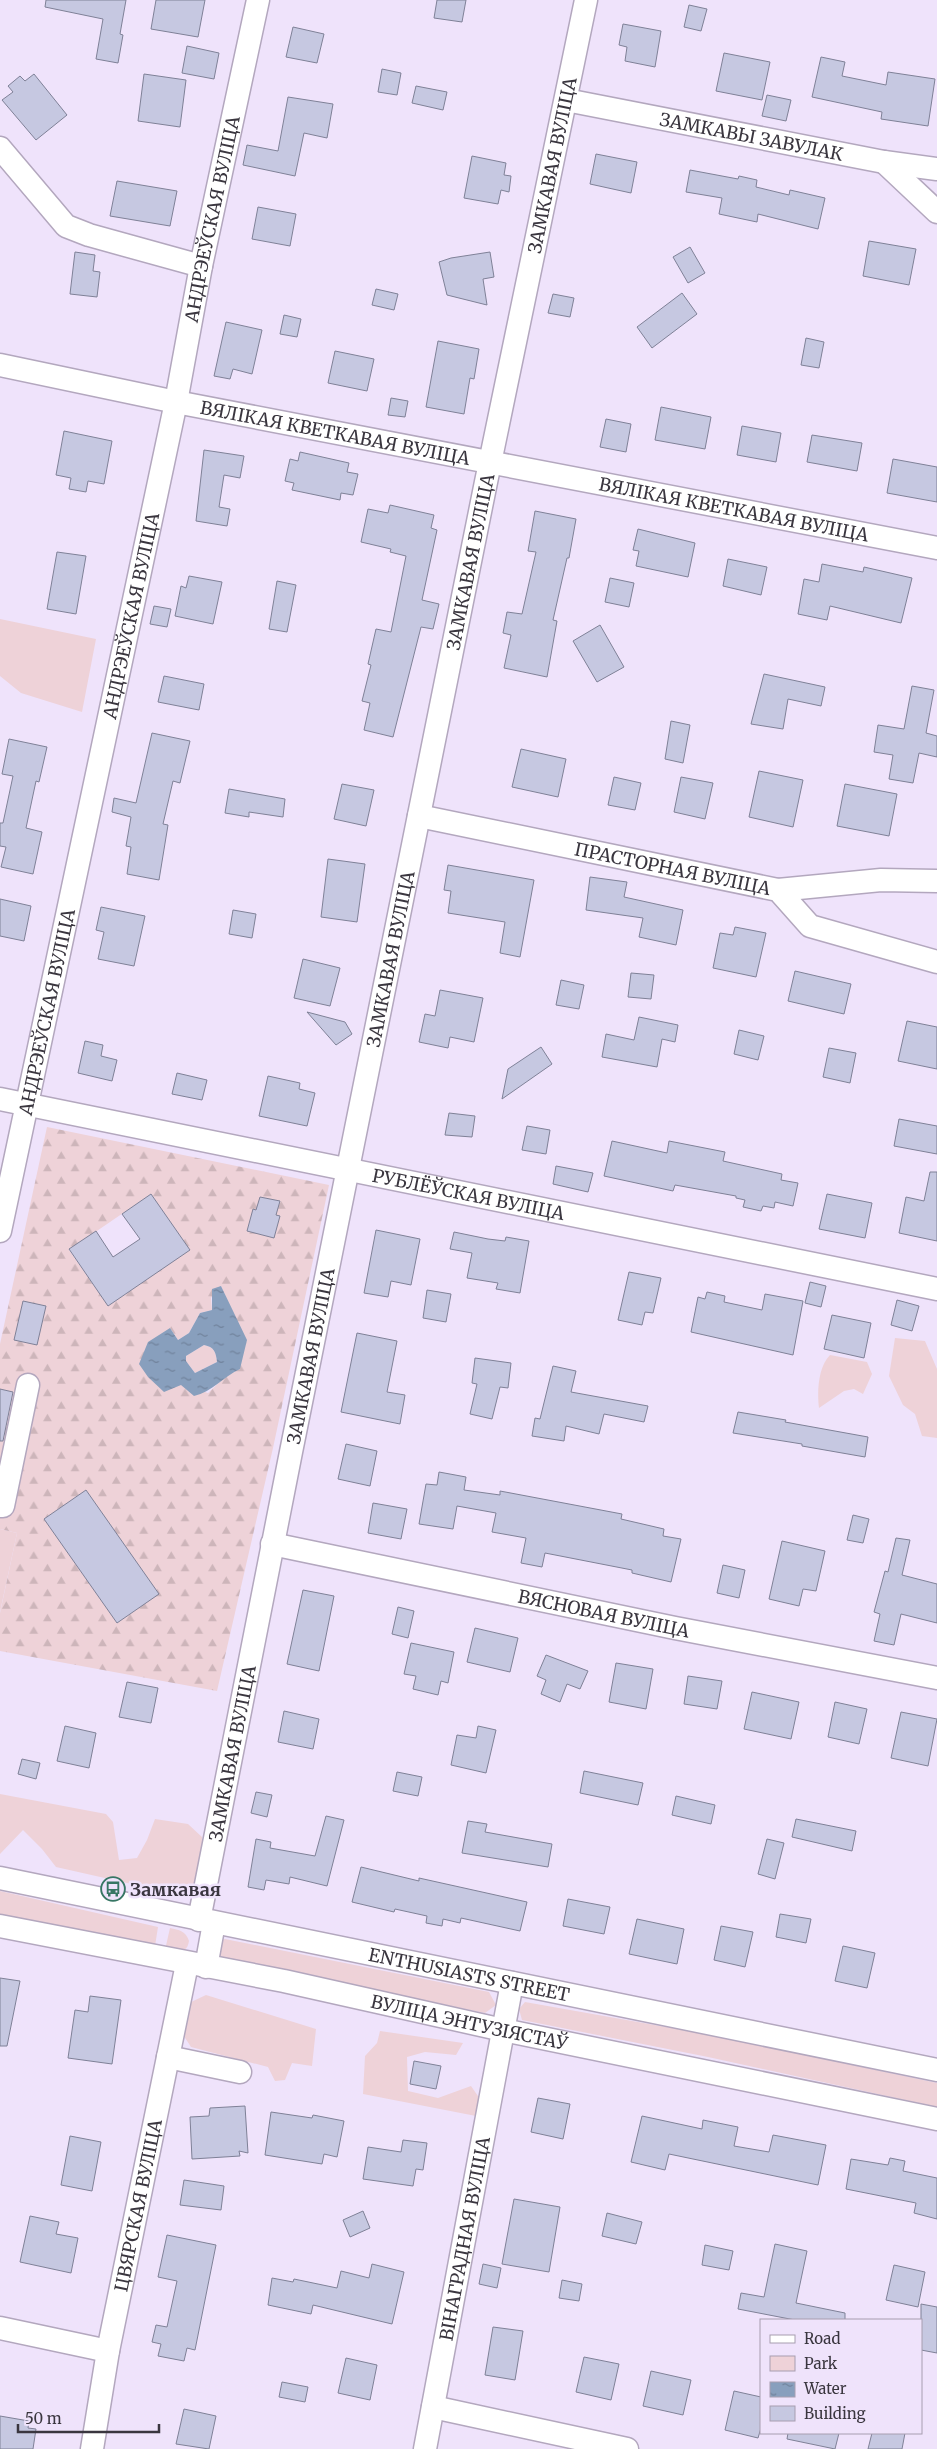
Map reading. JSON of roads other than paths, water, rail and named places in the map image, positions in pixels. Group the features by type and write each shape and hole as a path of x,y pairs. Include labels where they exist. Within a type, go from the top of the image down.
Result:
{"street":[{"name":"АНДРЭЕЎСКАЯ ВУЛІЦА","path":"0,1231 176,402 201,266 258,0"},
{"name":"ЗАМКАВАЯ ВУЛІЦА","path":"196,1965 207,1921 272,1544 490,461 586,0"},
{"name":"ЗАМКАВЫ ЗАВУЛАК","path":"566,100 884,162 937,169"},
{"path":"0,148 66,226 89,235 201,266"},
{"path":"884,162 937,212"},
{"name":"ВЯЛІКАЯ КВЕТКАВАЯ ВУЛІЦА","path":"0,365 176,402 937,548"},
{"name":"ПРАСТОРНАЯ ВУЛІЦА","path":"419,816 778,890 810,926 937,962"},
{"path":"778,890 881,880 937,881"},
{"name":"РУБЛЁЎСКАЯ ВУЛІЦА","path":"0,1099 937,1289"},
{"path":"0,1506 3,1506 28,1385"},
{"name":"ВЯСНОВАЯ ВУЛІЦА","path":"272,1544 675,1628 937,1678"},
{"name":"ENTHUSIASTS STREET","path":"0,1878 937,2070"},
{"name":"ВУЛІЦА ЭНТУЗІЯСТАЎ","path":"0,1926 284,1981 503,2030 937,2120"},
{"name":"ЦВЯРСКАЯ ВУЛІЦА","path":"92,2449 108,2351 168,2057 196,1965"},
{"name":"ВІНАГРАДНАЯ ВУЛІЦА","path":"425,2449 512,1983"},
{"path":"168,2057 240,2072"},
{"path":"0,2328 108,2351"},
{"path":"433,2407 627,2449"}],"water":[{"path":"221,1286 247,1340 240,1369 212,1388 194,1396 181,1385 164,1392 148,1377 139,1364 148,1342 170,1328 178,1340 189,1333 200,1313 212,1310 212,1289","holes":["204,1345 214,1350 217,1362 195,1373 186,1361 186,1356"]}],"place":[{"name":"Замкавая","path":"113,1889"}]}
